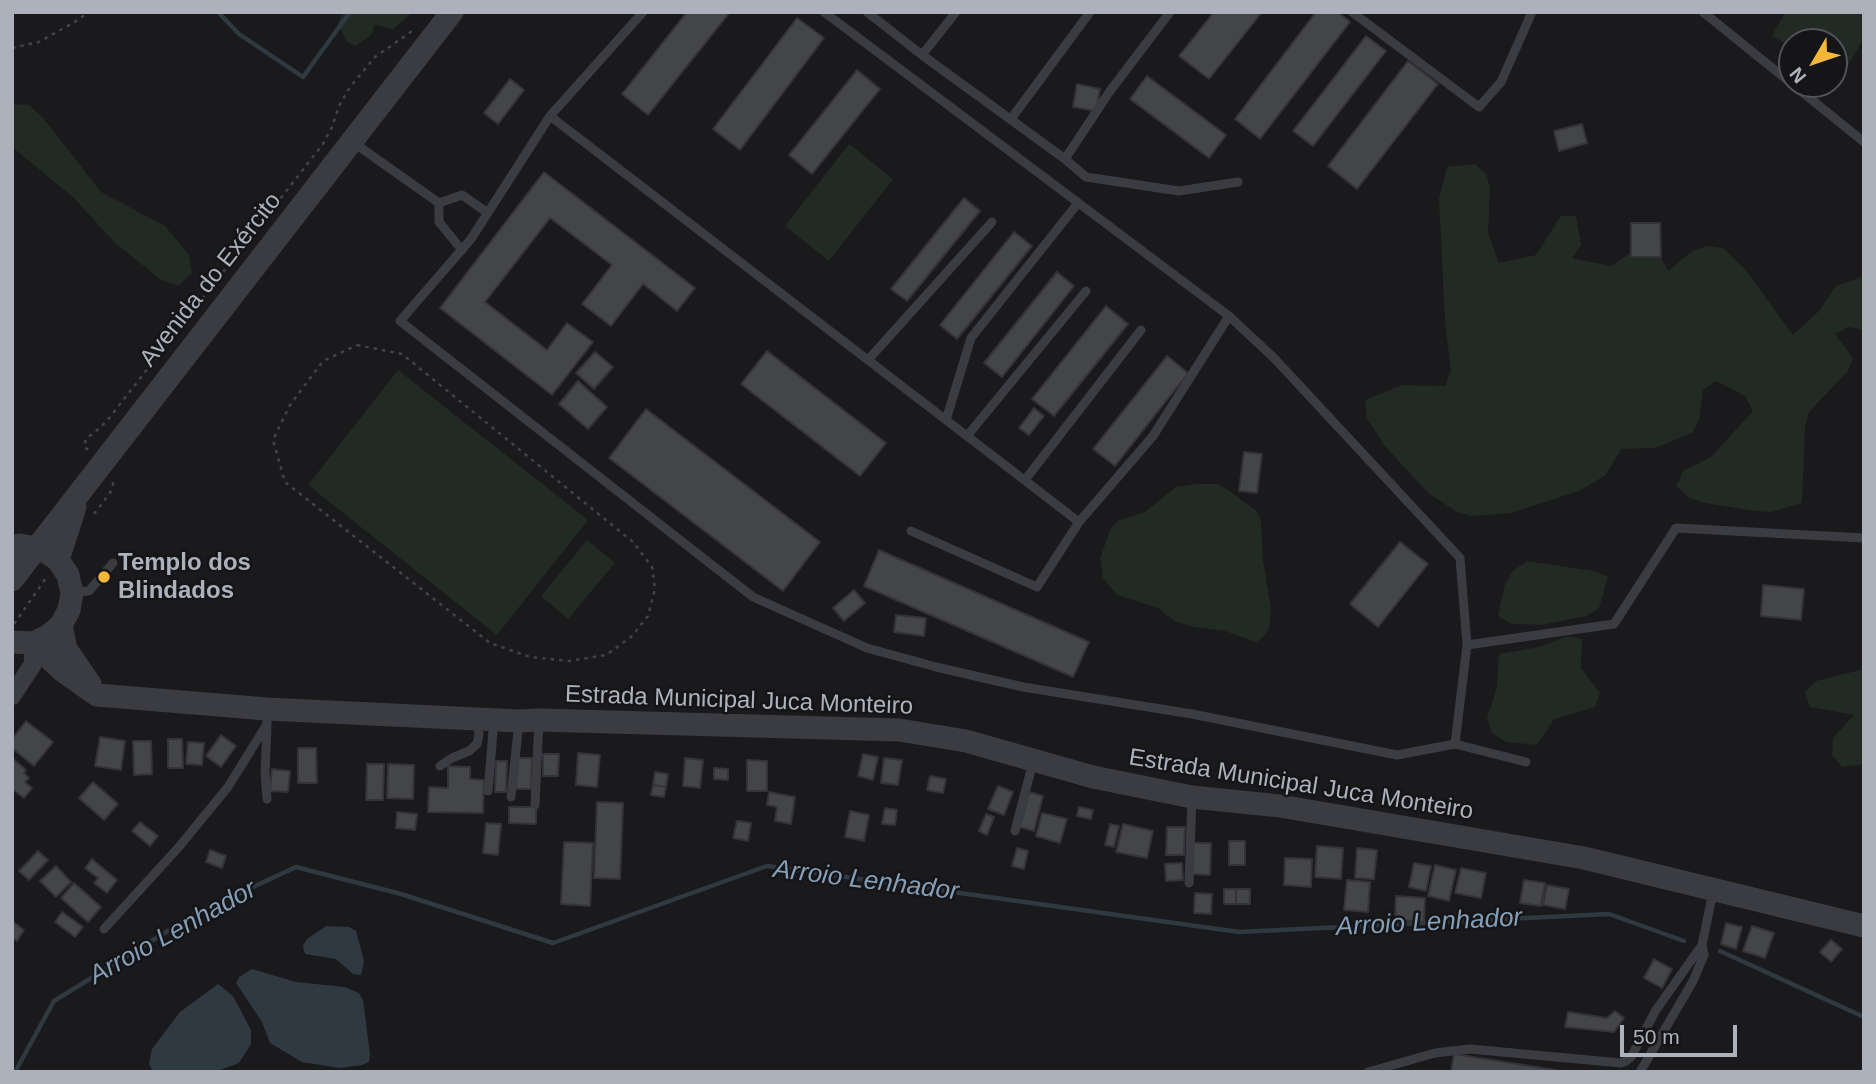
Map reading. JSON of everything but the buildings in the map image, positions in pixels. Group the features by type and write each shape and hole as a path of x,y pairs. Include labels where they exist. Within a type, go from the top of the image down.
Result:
{"street":[{"name":"Avenida do Exército","path":"12,580 452,12"},
{"path":"58,560 79,494"},
{"path":"12,547 20,545 37,548 58,560 68,575 72,593 69,610 61,625 48,636 23,642"},
{"path":"61,625 66,649 97,695"},
{"path":"23,642 97,695"},
{"path":"12,696 33,664 23,642"},
{"name":"Estrada Municipal Juca Monteiro","path":"97,695 267,717 899,730 966,741 1093,777 1192,797 1280,806 1571,856 1864,926"}],"lane":[{"path":"643,12 550,116 471,239 400,321 753,597 867,648 1023,687 1192,715 1396,755 1455,744 1526,762"},
{"path":"824,12 1229,316 1274,358 1460,558 1466,645 1455,744"},
{"path":"867,12 1086,177 1179,191 1238,182"},
{"path":"922,55 956,12"},
{"path":"1011,119 1090,12"},
{"path":"1065,159 1110,92 1170,12"},
{"path":"1352,12 1479,107 1501,82 1532,12"},
{"path":"1703,12 1864,142"},
{"path":"550,116 1079,522"},
{"path":"352,142 439,203"},
{"path":"439,203 463,195 488,213"},
{"path":"439,203 439,222 462,250"},
{"path":"946,420 971,338 1079,203"},
{"path":"868,360 992,222"},
{"path":"967,436 1086,291"},
{"path":"911,531 1037,587 1079,522 1153,436 1229,316"},
{"path":"1025,480 1141,330"},
{"path":"1466,645 1614,624 1676,528 1864,538"},
{"path":"72,593 89,591 113,563"},
{"path":"267,717 267,799"},
{"path":"104,929 228,787 267,717"},
{"path":"440,766 477,744 486,720"},
{"path":"486,720 488,791"},
{"path":"511,797 529,721"},
{"path":"529,721 535,805"},
{"path":"1015,831 1033,760"},
{"path":"1189,883 1192,797"},
{"path":"1640,1072 1693,981 1704,955 1702,944 1713,889"},
{"path":"1368,1072 1435,1053 1470,1049 1621,1063 1631,1058 1656,1010 1702,944"}],"path":[{"path":"12,48 39,42 88,12"},
{"path":"357,345 402,354 633,542 652,567 655,589 648,616 631,636 606,655 569,661 530,657 491,643 285,482 273,440 290,405 323,360 357,345"}],"shaded area":[{"path":"342,12 413,12 393,29 374,25 372,34 356,46 347,42 338,24"},
{"path":"1785,12 1864,12 1864,37 1848,66 1848,28 1778,28 1778,39 1772,36"},
{"path":"12,104 29,105 44,119 101,192 165,226 189,255 192,273 178,286 160,279 114,242 74,198 12,147"},
{"path":"849,144 893,179 829,261 785,226"},
{"path":"1475,164 1486,174 1490,188 1488,233 1499,263 1536,255 1561,216 1576,216 1581,245 1572,258 1611,266 1650,240 1659,228 1661,258 1668,271 1692,251 1707,246 1723,248 1745,269 1793,335 1818,312 1836,286 1864,276 1864,330 1849,327 1835,334 1853,358 1848,371 1809,412 1805,427 1802,503 1771,512 1755,511 1705,503 1690,498 1676,486 1683,471 1711,457 1753,411 1745,396 1716,381 1703,390 1699,420 1692,433 1655,448 1621,449 1606,475 1579,491 1511,513 1472,516 1457,512 1428,493 1384,445 1367,418 1365,400 1402,385 1445,386 1451,371 1445,322 1439,199 1447,167"},
{"path":"398,370 588,520 497,635 308,485"},
{"path":"1217,484 1225,488 1257,511 1261,520 1263,560 1271,609 1269,628 1256,642 1225,631 1174,621 1158,608 1117,595 1103,578 1100,558 1111,528 1118,521 1145,512 1176,487"},
{"path":"587,540 615,563 568,619 541,596"},
{"path":"1527,561 1594,571 1608,577 1599,608 1586,616 1542,625 1512,624 1498,616 1505,584 1513,571"},
{"path":"1568,636 1582,639 1581,668 1600,693 1595,707 1554,719 1537,745 1506,742 1492,733 1487,718 1497,687 1499,654 1539,647"},
{"path":"1864,669 1864,764 1842,767 1832,755 1833,738 1854,715 1810,707 1805,692 1816,681"},
{"path":"326,926 349,927 356,931 364,961 361,975 353,974 336,959 305,954 303,946 307,939"},
{"path":"252,969 296,982 345,987 359,993 363,1000 369,1062 340,1068 302,1062 270,1043 262,1022 236,983 239,977"},
{"path":"218,984 233,996 251,1030 251,1044 239,1063 215,1072 153,1072 149,1064 152,1049 180,1012"}],"waterway":[{"path":"218,12 239,34 303,77 350,12"},
{"name":"Arroio Lenhador","path":"15,1072 54,1001 197,913 296,867 401,894 553,943 767,866 1239,932 1609,914 1684,941"},
{"name":"Arroio Lenhador","path":"1720,951 1864,1017"}],"place":[{"name":"Templo dos Blindados","path":"104,577"}]}
